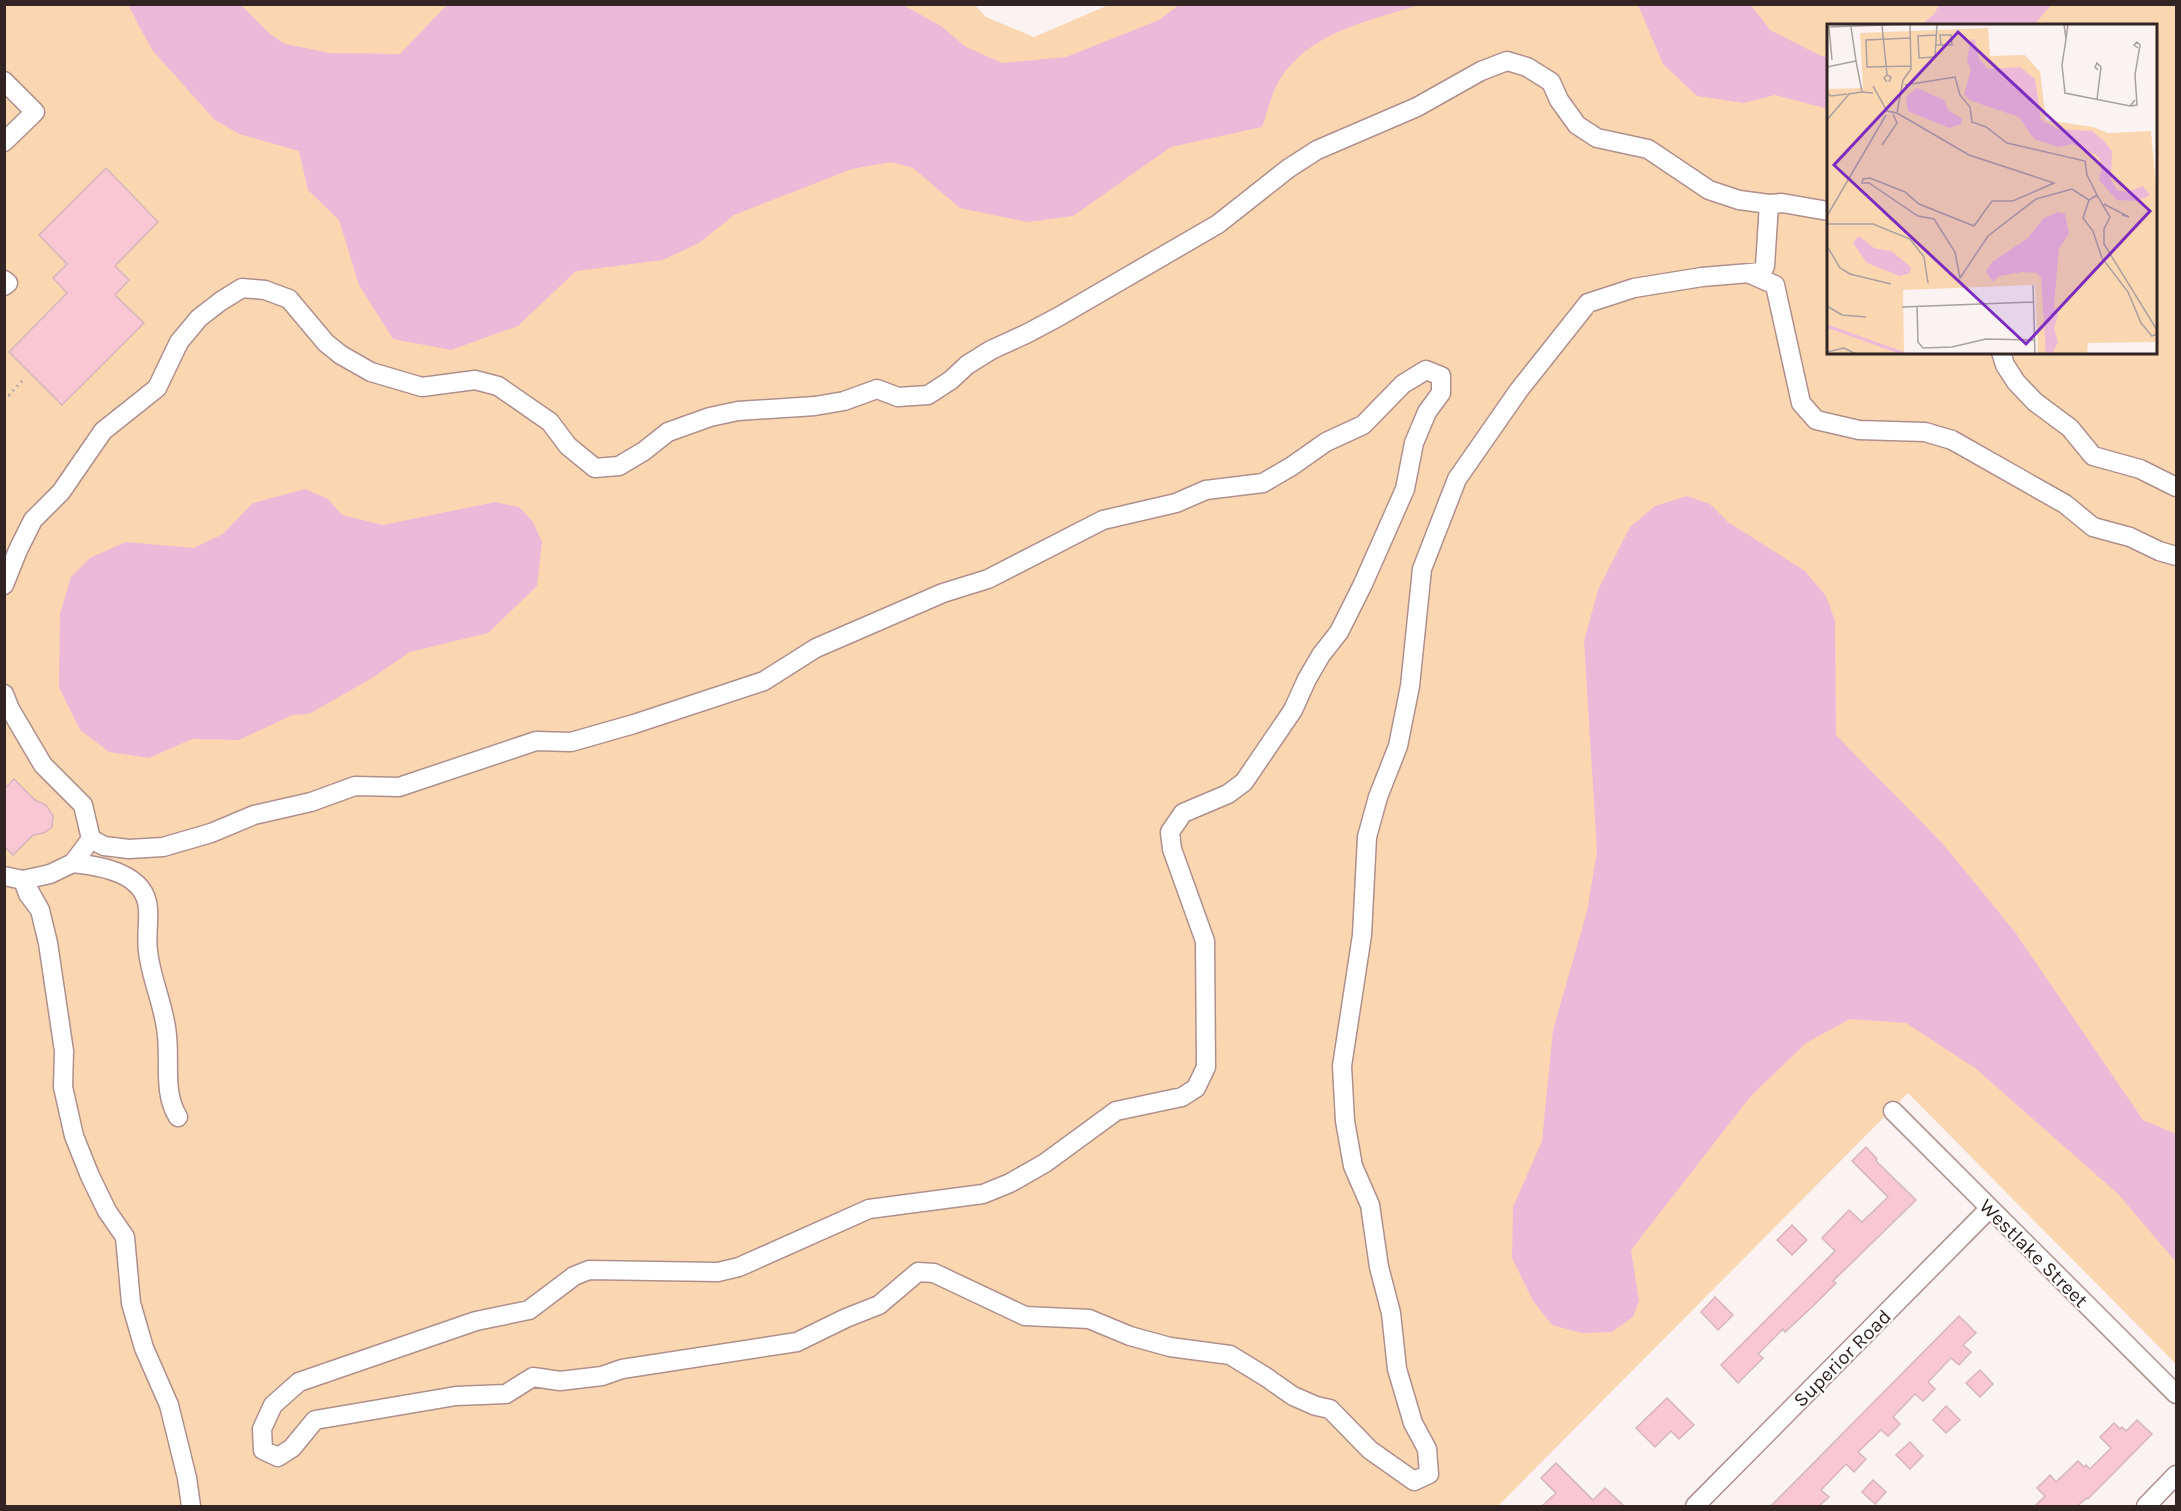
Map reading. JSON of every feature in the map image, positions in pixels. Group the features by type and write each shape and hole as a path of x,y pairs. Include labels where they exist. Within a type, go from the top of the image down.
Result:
{"street":[{"path":"4,585 33,520 60,492 103,431 158,388 179,342 199,318 220,301 242,288 265,290 289,299 326,343 341,355 371,372 422,387 475,380 498,386 550,422 568,446 595,468 619,466 644,451 668,432 710,417 738,411 816,406 844,401 877,389 898,397 928,395 951,380 967,364 1058,317 1218,224 1289,168 1317,150 1417,107 1481,71 1507,61 1527,67 1551,82 1559,100 1577,125 1596,138 1648,149 1709,190 1739,200 1769,204 1782,203 1827,210"},
{"path":"4,81 35,112 4,142"},
{"path":"4,694 10,709 43,765 83,805 91,839 104,846 129,849 163,848 211,833 254,815 311,802 355,786 399,787 536,741 571,742 634,724 764,681 816,648 943,593 988,579 1103,520 1176,502 1206,490 1263,483 1326,442 1363,425 1403,384 1426,370 1441,376 1440,393 1427,412 1414,442 1405,489 1363,584 1339,632 1321,655 1293,710 1244,782 1228,794 1183,813 1170,832 1172,849 1204,941 1206,1067 1196,1088 1182,1097 1116,1112 1045,1163 1010,1183 983,1194 869,1209 739,1267 718,1272 589,1270 574,1276 530,1310 476,1321 299,1382 273,1405 262,1429 263,1450 278,1457 292,1448 315,1420 456,1396 506,1394 533,1377 560,1380 602,1376 622,1369 797,1342 879,1305 918,1272 934,1273 1025,1316 1089,1319 1130,1336 1170,1347 1230,1355 1293,1396 1316,1406 1330,1408 1370,1450 1414,1481 1429,1474 1427,1449 1413,1423 1397,1369 1391,1313 1379,1267 1370,1205 1353,1166 1345,1121 1342,1066 1362,935 1367,837 1378,797 1398,746 1410,687 1422,568 1456,479 1519,390 1588,303 1634,288 1702,277 1762,272 1765,266 1769,204"},
{"path":"1750,274 1775,285 1801,403 1816,420 1859,430 1925,432 1952,440 2065,504 2093,527 2130,537 2159,551 2176,556"},
{"path":"4,279 8,283 4,286"},
{"path":"2002,354 2005,365 2016,382 2035,402 2070,428 2093,456 2140,469 2176,487"},
{"path":"4,876 23,880 50,874 73,863 91,839"},
{"path":"73,863 117,871 146,896 147,950 167,1035 168,1080 172,1107 178,1117"},
{"path":"23,880 28,894 40,910 48,944 64,1051 63,1087 74,1136 103,1202 124,1237 131,1303 144,1348 169,1405 187,1478 191,1506"},
{"name":"Westlake Street","path":"1893,1111 2176,1394"},
{"name":"Superior Road","path":"1695,1506 1989,1209"},
{"path":"2146,1506 2176,1475"}],"path":[{"path":"4,391 9,395 24,380"}],"shaded area":[{"path":"974,4 986,17 1034,37 1111,4 2176,5 2176,1364 1908,1093 1498,1506 5,1506 5,5"},
{"path":"1939,4 2051,5 2035,24 1922,24 1934,14"},
{"path":"128,5 241,5 269,33 285,44 330,53 400,54 447,5 903,5 941,26 966,47 1002,63 1066,57 1159,20 1179,5 1418,5 1344,30 1310,48 1282,76 1273,94 1262,127 1171,147 1073,216 1028,222 960,208 913,168 891,162 852,169 734,215 699,243 663,260 576,271 518,326 451,350 393,339 359,285 339,220 308,190 299,151 239,134 215,120 152,50"},
{"path":"1638,5 1751,5 1770,30 1821,56 1827,56 1827,109 1775,95 1744,103 1697,96 1663,64"},
{"path":"305,489 328,499 342,515 383,525 495,502 519,507 533,522 542,542 537,586 488,633 410,652 372,678 309,714 292,715 239,740 192,739 149,758 109,752 80,730 59,687 60,614 71,577 90,558 126,542 194,548 223,534 253,503"},
{"path":"1687,496 1710,504 1728,522 1805,571 1826,596 1835,621 1836,735 1943,844 2015,932 2143,1120 2176,1134 2176,1262 2118,1194 1975,1068 1906,1023 1850,1019 1806,1043 1750,1097 1631,1250 1639,1301 1633,1317 1612,1332 1582,1333 1552,1325 1533,1301 1512,1258 1513,1207 1542,1141 1553,1030 1587,911 1597,851 1584,641 1598,590 1630,527 1655,506"}],"building":[{"path":"106,168 158,222 115,266 129,280 115,295 144,323 62,405 9,352 67,293 53,278 67,264 39,235"},
{"path":"14,779 35,800 46,805 53,816 52,827 44,833 33,835 13,855 4,846 4,789"},
{"path":"1866,1147 1877,1159 1876,1161 1916,1200 1833,1281 1836,1283 1812,1307 1785,1332 1783,1329 1758,1354 1763,1358 1738,1383 1721,1365 1835,1251 1822,1238 1849,1210 1862,1222 1888,1197 1852,1161"},
{"path":"1792,1225 1807,1240 1792,1255 1777,1240"},
{"path":"1715,1297 1733,1315 1718,1330 1701,1312"},
{"path":"1959,1316 1976,1333 1963,1345 1971,1352 1959,1365 1951,1358 1928,1382 1935,1389 1923,1401 1915,1394 1893,1417 1900,1424 1888,1436 1881,1430 1858,1452 1866,1459 1854,1472 1846,1464 1821,1490 1829,1497 1819,1506 1771,1506"},
{"path":"1980,1370 1993,1384 1980,1397 1966,1383"},
{"path":"1667,1398 1694,1425 1679,1439 1671,1431 1655,1447 1636,1428"},
{"path":"1946,1406 1960,1420 1946,1433 1933,1420"},
{"path":"2137,1420 2152,1434 2088,1499 2077,1506 2035,1506 2045,1496 2037,1488 2050,1475 2056,1482 2078,1461 2090,1469 2111,1448 2100,1437 2114,1423 2126,1431"},
{"path":"1910,1442 1923,1456 1910,1469 1896,1455"},
{"path":"1556,1463 1593,1500 1605,1488 1624,1506 1542,1506 1556,1493 1541,1478"},
{"path":"1873,1480 1886,1492 1875,1504 1862,1492"}]}
